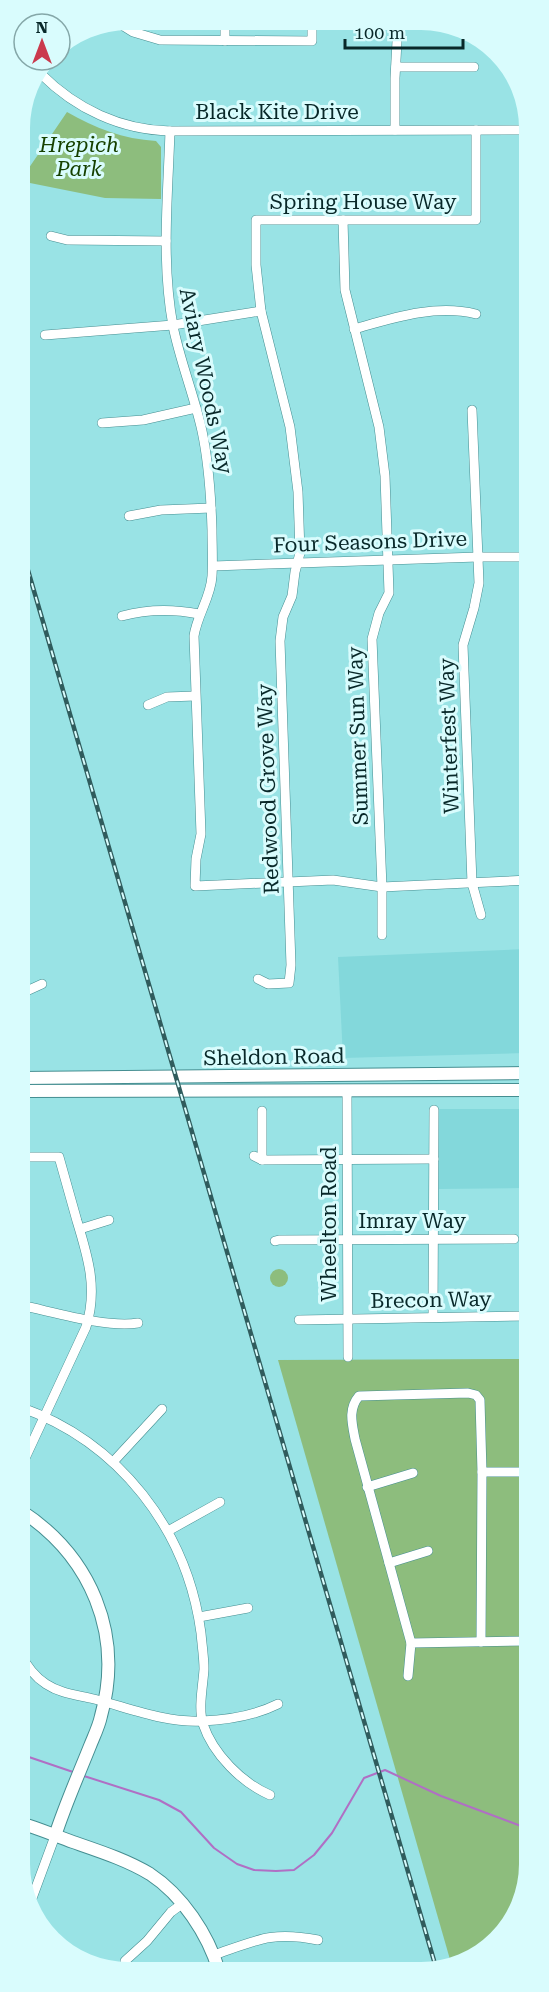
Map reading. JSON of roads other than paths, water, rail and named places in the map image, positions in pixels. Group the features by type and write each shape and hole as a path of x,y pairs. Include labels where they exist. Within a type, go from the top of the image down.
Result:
{"main road":[{"name":"Sheldon Road","path":"30,1078 519,1073"},
{"path":"317,1091 342,1082 379,1081 387,1075"},
{"name":"Sheldon Road","path":"30,1091 519,1090"},
{"path":"30,1517 64,1546 81,1569 94,1595 105,1631 108,1685 101,1716 56,1836"},
{"path":"30,1827 108,1854 149,1874 164,1885 182,1904 197,1924 216,1962"}],"street":[{"path":"130,30 160,40 225,41 312,40 312,30"},
{"path":"225,30 225,41"},
{"path":"395,130 398,30"},
{"path":"396,68 474,67"},
{"name":"Black Kite Drive","path":"44,77 66,96 97,114 126,125 145,129 519,130"},
{"name":"Aviary Woods Way","path":"170,130 167,280 173,325 196,408 206,455 213,566 211,588 199,614 194,636 201,834 196,859 195,886 290,882"},
{"name":"Spring House Way","path":"297,563 300,553 295,460 284,403 261,311 257,273 256,220 476,220 476,130"},
{"name":"Summer Sun Way","path":"343,220 345,290 379,427 385,476 389,593 379,613 372,639 382,935"},
{"path":"51,236 67,240 166,241"},
{"path":"354,329 415,314 450,310 476,314"},
{"path":"45,335 173,325 261,311"},
{"path":"102,423 143,420 196,408"},
{"name":"Winterfest Way","path":"472,410 478,556 477,591 463,645 472,883 481,915"},
{"path":"129,516 161,510 211,508"},
{"name":"Four Seasons Drive","path":"213,566 478,556 519,557"},
{"name":"Redwood Grove Way","path":"258,979 268,984 289,983 291,965 280,630 291,596 297,563"},
{"path":"122,616 147,611 176,610 199,614"},
{"path":"148,705 167,697 195,696"},
{"path":"290,882 333,880 382,887 519,881"},
{"path":"30,989 42,984"},
{"name":"Wheelton Road","path":"347,1091 348,1357"},
{"path":"433,1317 434,1110"},
{"path":"262,1111 258,1158 434,1159"},
{"path":"30,1157 59,1157 92,1277 89,1319 83,1336 30,1448"},
{"path":"80,1228 109,1220"},
{"name":"Imray Way","path":"275,1241 514,1239"},
{"path":"30,1307 119,1324 138,1323"},
{"name":"Brecon Way","path":"299,1320 519,1316"},
{"path":"408,1676 411,1643 355,1439 351,1412 353,1402 358,1396 468,1393 476,1395 481,1406 481,1642"},
{"path":"113,1462 162,1409"},
{"path":"30,1411 45,1416 88,1441 113,1462 141,1490 168,1531 185,1569 199,1617 204,1668 202,1721 208,1737 219,1754 253,1786 270,1795"},
{"path":"482,1472 519,1472"},
{"path":"367,1487 413,1473"},
{"path":"168,1531 220,1502"},
{"path":"389,1563 428,1551"},
{"path":"199,1617 248,1608"},
{"path":"411,1643 519,1641"},
{"path":"30,1669 46,1684 66,1693 170,1719 202,1721 223,1719 261,1711 278,1704"},
{"path":"34,1893 56,1836"},
{"path":"125,1961 147,1941 171,1912 182,1904"},
{"path":"214,1954 269,1936 318,1940"}],"waterway":[{"path":"30,1757 76,1773"},
{"path":"84,1776 159,1800 181,1812 214,1848 237,1864 254,1870 294,1870 314,1855 332,1833 364,1778 385,1770 441,1796 519,1825"}],"railway":[{"path":"30,577 434,1961"}],"park label":[{"name":"Hrepich Park","path":"79,157"}]}
